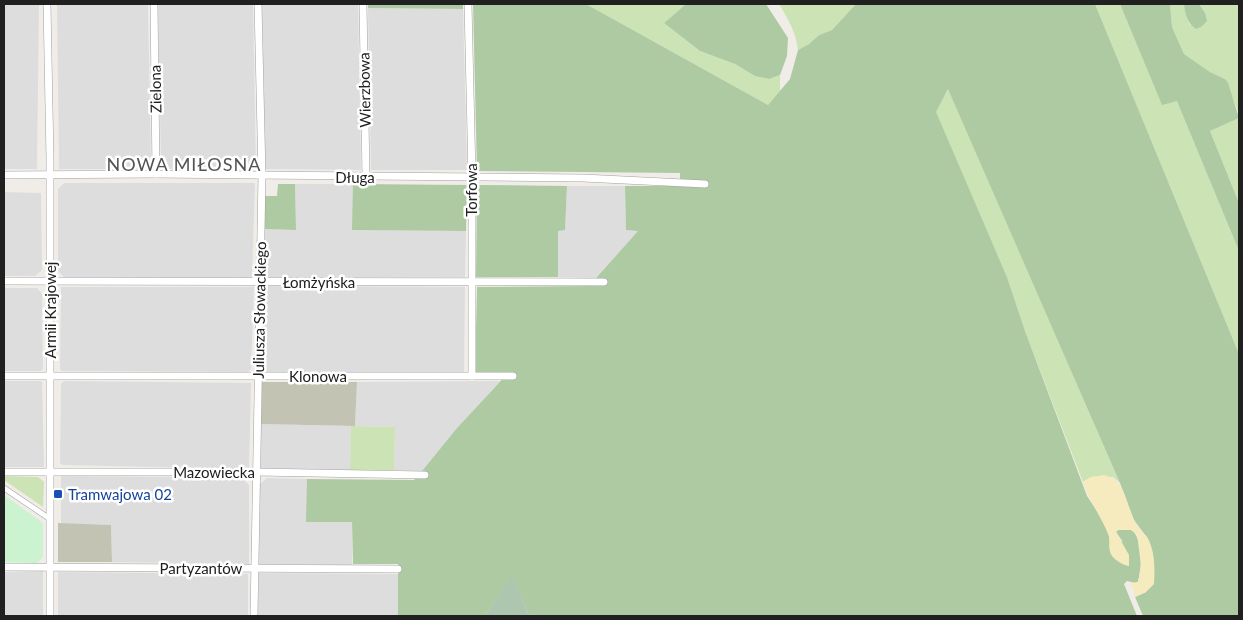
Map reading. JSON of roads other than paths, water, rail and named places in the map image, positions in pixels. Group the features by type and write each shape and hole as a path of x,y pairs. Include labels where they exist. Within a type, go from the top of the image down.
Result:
{"street":[{"name":"Armii Krajowej","path":"47,4 51,376 50,616"},
{"name":"Zielona","path":"154,4 156,174"},
{"name":"Juliusza Słowackiego","path":"254,616 262,176 258,4"},
{"name":"Wierzbowa","path":"363,4 366,177"},
{"name":"Torfowa","path":"468,4 472,177 472,376"},
{"name":"Długa","path":"4,176 156,174 583,178 706,184"},
{"name":"Łomżyńska","path":"4,281 604,282"},
{"name":"Klonowa","path":"4,376 513,376"},
{"name":"Mazowiecka","path":"4,472 256,472 424,475"},
{"path":"4,488 50,519"},
{"name":"Partyzantów","path":"4,567 398,569"}],"place":[{"name":"Tramwajowa 02","path":"58,494"}],"district":[{"name":"NOWA MIŁOSNA","path":"184,164"}]}
